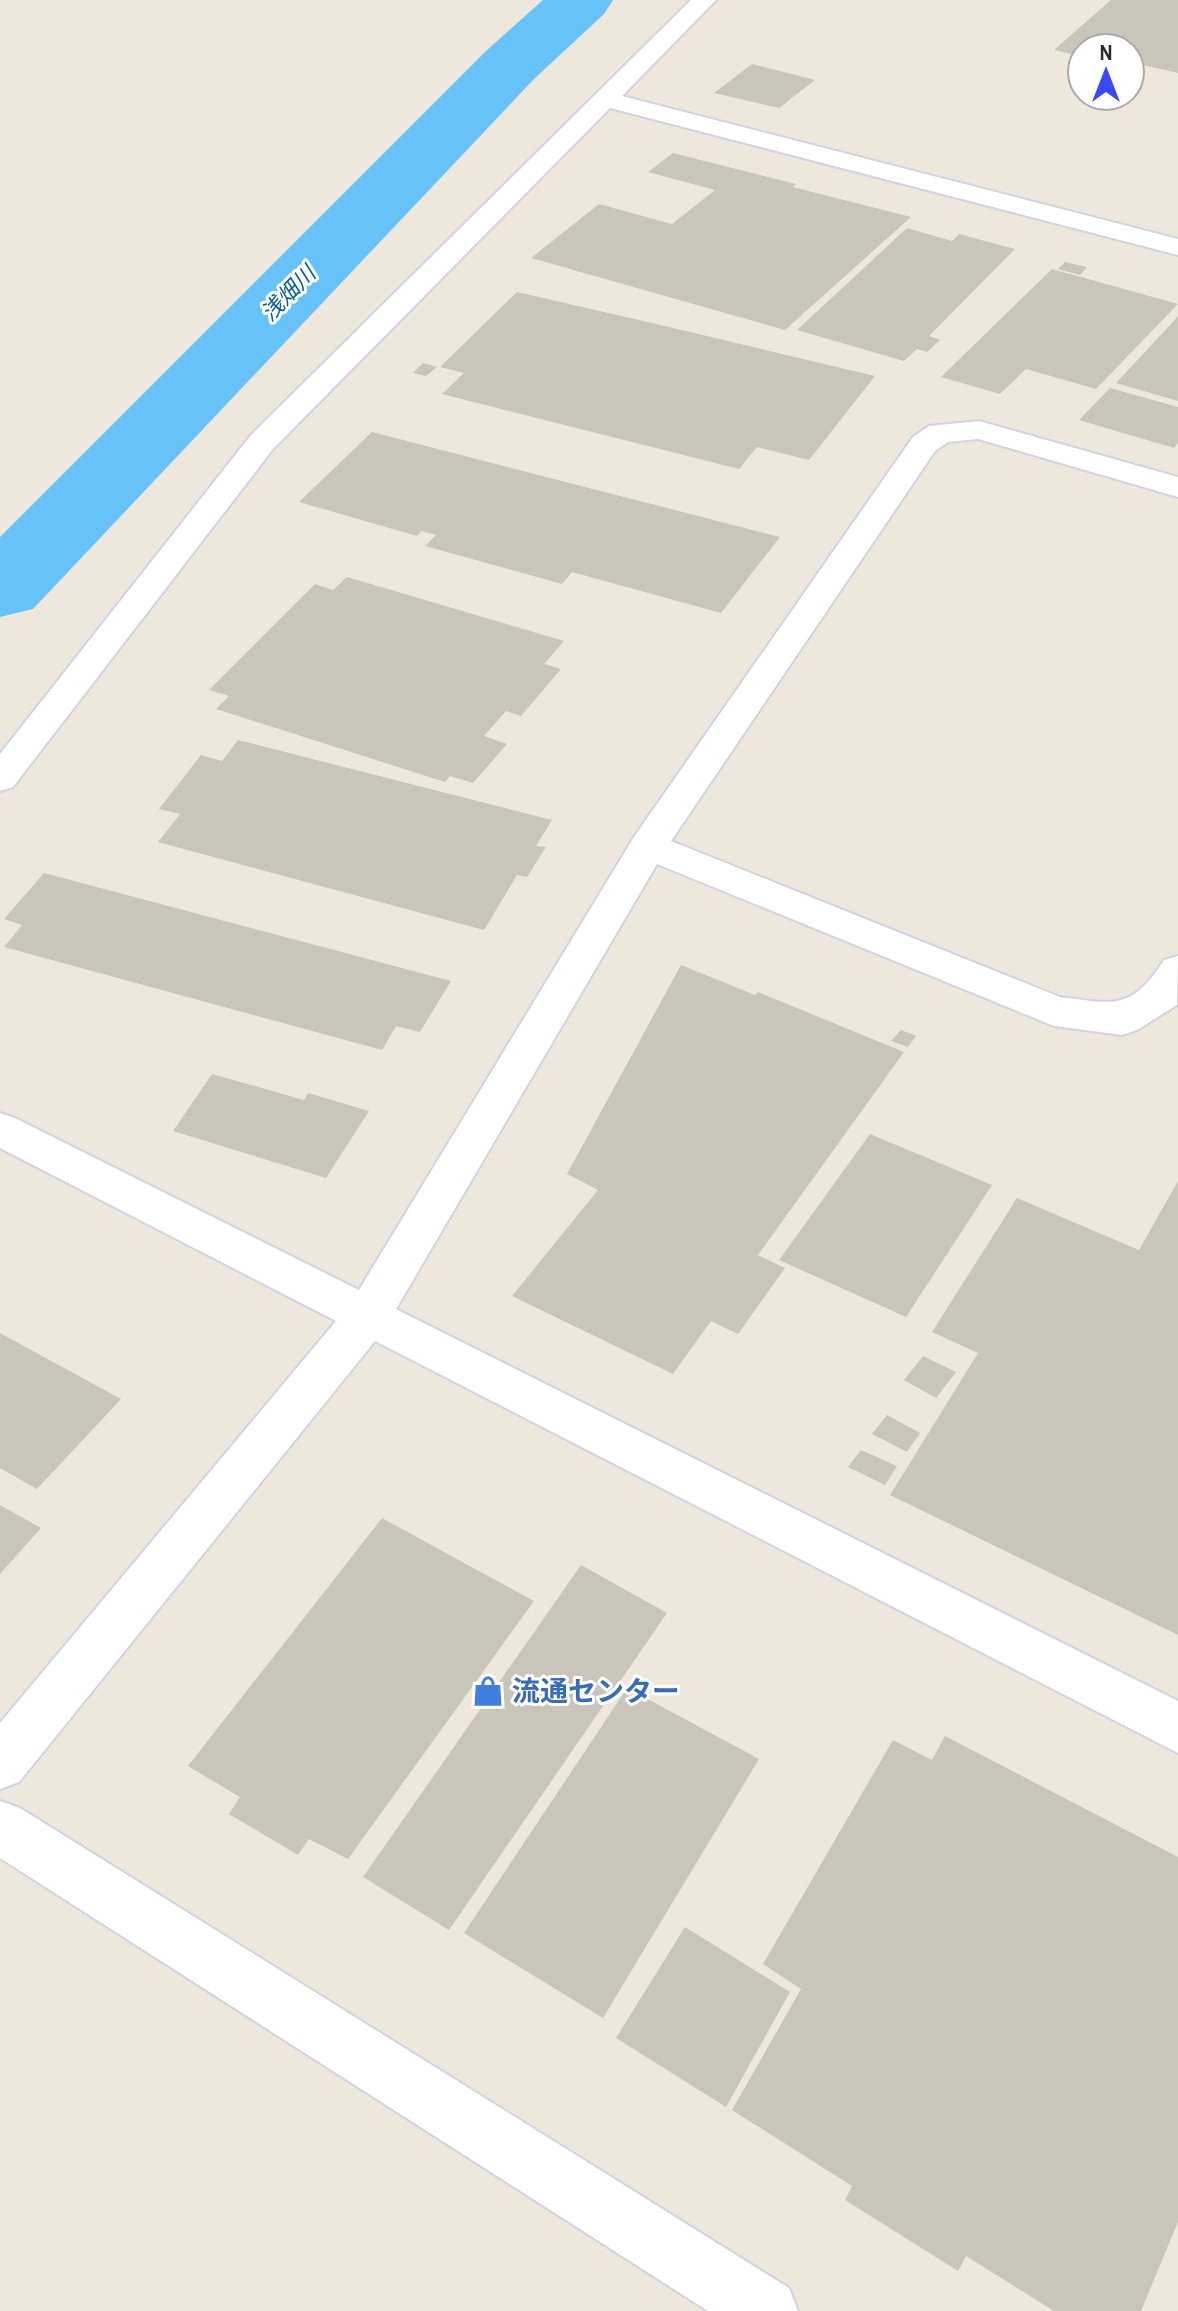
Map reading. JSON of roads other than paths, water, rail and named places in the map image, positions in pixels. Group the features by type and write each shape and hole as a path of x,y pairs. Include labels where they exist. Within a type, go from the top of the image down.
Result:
{"street":[{"path":"0,779 262,442 704,0"},
{"path":"605,99 1178,247"},
{"path":"0,1764 368,1316 648,846 924,444 940,433 979,430 1178,487"},
{"path":"648,846 1054,1011 1122,1020 1162,995 1178,970"},
{"path":"0,1129 1178,1728"},
{"path":"0,1827 766,2311"}],"waterway":[{"name":"浅畑川","path":"0,589 510,65 581,0"}],"place":[{"name":"流通センター","path":"488,1691"}]}
